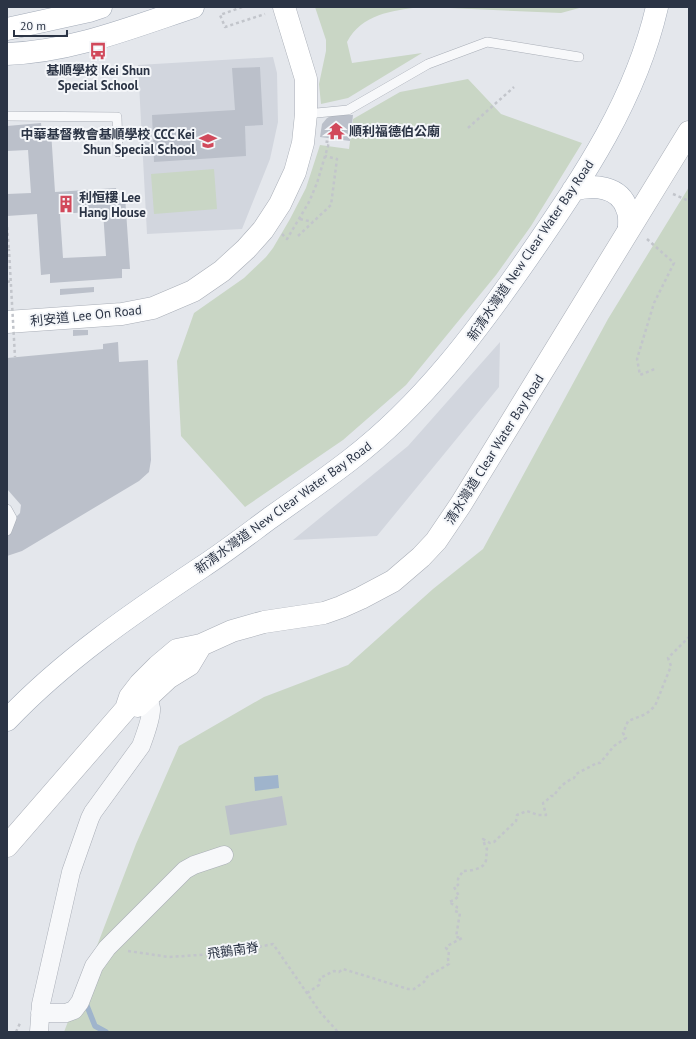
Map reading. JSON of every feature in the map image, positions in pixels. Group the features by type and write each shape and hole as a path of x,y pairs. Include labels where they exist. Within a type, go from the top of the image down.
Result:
{"main road":[{"path":"7,29 90,11 101,7"},
{"path":"7,54 65,46 95,39 193,7"},
{"name":"新清水灣道 New Clear Water Bay Road","path":"7,720 37,689 137,611 204,566 349,461 402,416 443,372 488,315 546,231 606,137 625,99 652,32 658,7"},
{"name":"利安道 Lee On Road","path":"7,322 122,314 153,308 193,291 222,271 246,249 263,230 280,204 297,164 303,143 306,114 306,79 298,49 277,10"},
{"name":"清水灣道 Clear Water Bay Road","path":"7,858 12,840 126,709 138,706 144,690 158,666 177,650 200,645 232,632 264,622 318,614 341,608 393,581 421,557 436,541 461,504 628,218 689,132"},
{"path":"573,190 593,186 609,190 620,198 628,218"}],"street":[{"path":"39,1032 41,1004 71,872 93,812 141,746 151,709 144,690"},
{"path":"40,1013 66,1014 74,1010 80,1002 94,966 107,948 185,870 194,865 224,855"}],"lane":[{"path":"306,114 348,110 428,64 487,42 579,57"},
{"path":"7,116 117,117 118,152"},
{"path":"7,509 12,518 7,531"}],"path":[{"path":"242,7 220,15 225,27 277,10"},
{"path":"468,128 514,87"},
{"path":"287,239 300,219 318,183 329,142 317,141"},
{"path":"298,236 331,205 337,159 325,156"},
{"path":"300,219 313,222"},
{"path":"7,227 14,357"},
{"path":"647,239 674,263 654,303 637,359 640,375 657,368"},
{"path":"7,282 11,281"},
{"path":"307,993 319,985 320,978 334,971 339,972 343,969 408,989 414,989 424,982 426,977 449,964 449,951 446,948 448,945 462,938 456,937 460,913 455,911 457,907 449,902 459,896 454,887 458,885 458,879 463,871 476,869 484,864 487,849 484,846 483,839 490,843 494,842 516,821 517,815 527,811 538,816 546,815 543,803 551,796 554,796 557,791 569,780 574,778 576,774 597,763 600,763 614,746 626,738 623,733 628,721 646,714 655,706 671,666 668,658 689,636"},
{"name":"飛鵝南脊","path":"107,948 169,957 229,953 273,944 320,1012 338,1032"}],"shaded area":[{"name":"中華基督教會基順學校 CCC Kei Shun Special School","path":"273,57 277,73 278,122 270,159 242,229 147,234 138,65"},
{"path":"500,342 499,387 377,536 293,540 408,446"}],"green space":[{"path":"315,7 420,7 388,12 369,20 353,33 347,42 352,63 422,53 348,98 321,104 319,84 326,51 326,40"},
{"path":"427,7 583,7 561,13"},
{"path":"468,79 501,114 582,143 531,226 496,275 406,385 343,440 245,507 181,436 177,361 194,313 244,278 266,257 273,248 306,188 320,145 349,149 353,119 400,92"},
{"path":"214,169 217,209 154,214 151,174"},
{"path":"689,187 689,1032 64,1032 136,844 179,746 264,697 348,665 433,589 483,549 608,319"}],"water":[{"path":"278,775 279,788 255,791 254,777"}],"building":[{"path":"260,67 263,125 245,126 246,156 154,162 152,115 235,110 232,68"},
{"name":"順利福德伯公廟","path":"337,113 341,115 353,115 350,141 320,137 322,124 327,118"},
{"name":"利恒樓 Lee Hang House","path":"41,123 42,132 51,131 55,192 116,188 117,197 125,196 130,269 122,269 122,278 50,283 50,274 41,275 37,214 7,216 7,194 31,193 28,150 7,151 7,126","holes":["103,211 106,256 63,258 60,214"]},
{"path":"94,287 94,292 60,295 60,289"},
{"path":"73,330 88,330 88,335 73,336"},
{"path":"118,342 119,362 148,360 151,460 149,472 139,481 22,551 7,556 7,521 14,519 20,513 21,505 7,489 7,358 103,349 103,344"},
{"path":"282,796 287,825 230,835 225,806"}],"waterway":[{"path":"85,1001 95,1026 106,1032"}],"place":[{"name":"基順學校 Kei Shun Special School","path":"98,51"},
{"name":"順利福德伯公廟","path":"336,131"},
{"name":"中華基督教會基順學校 CCC Kei Shun Special School","path":"208,141"},
{"name":"利恒樓 Lee Hang House","path":"66,204"}]}
